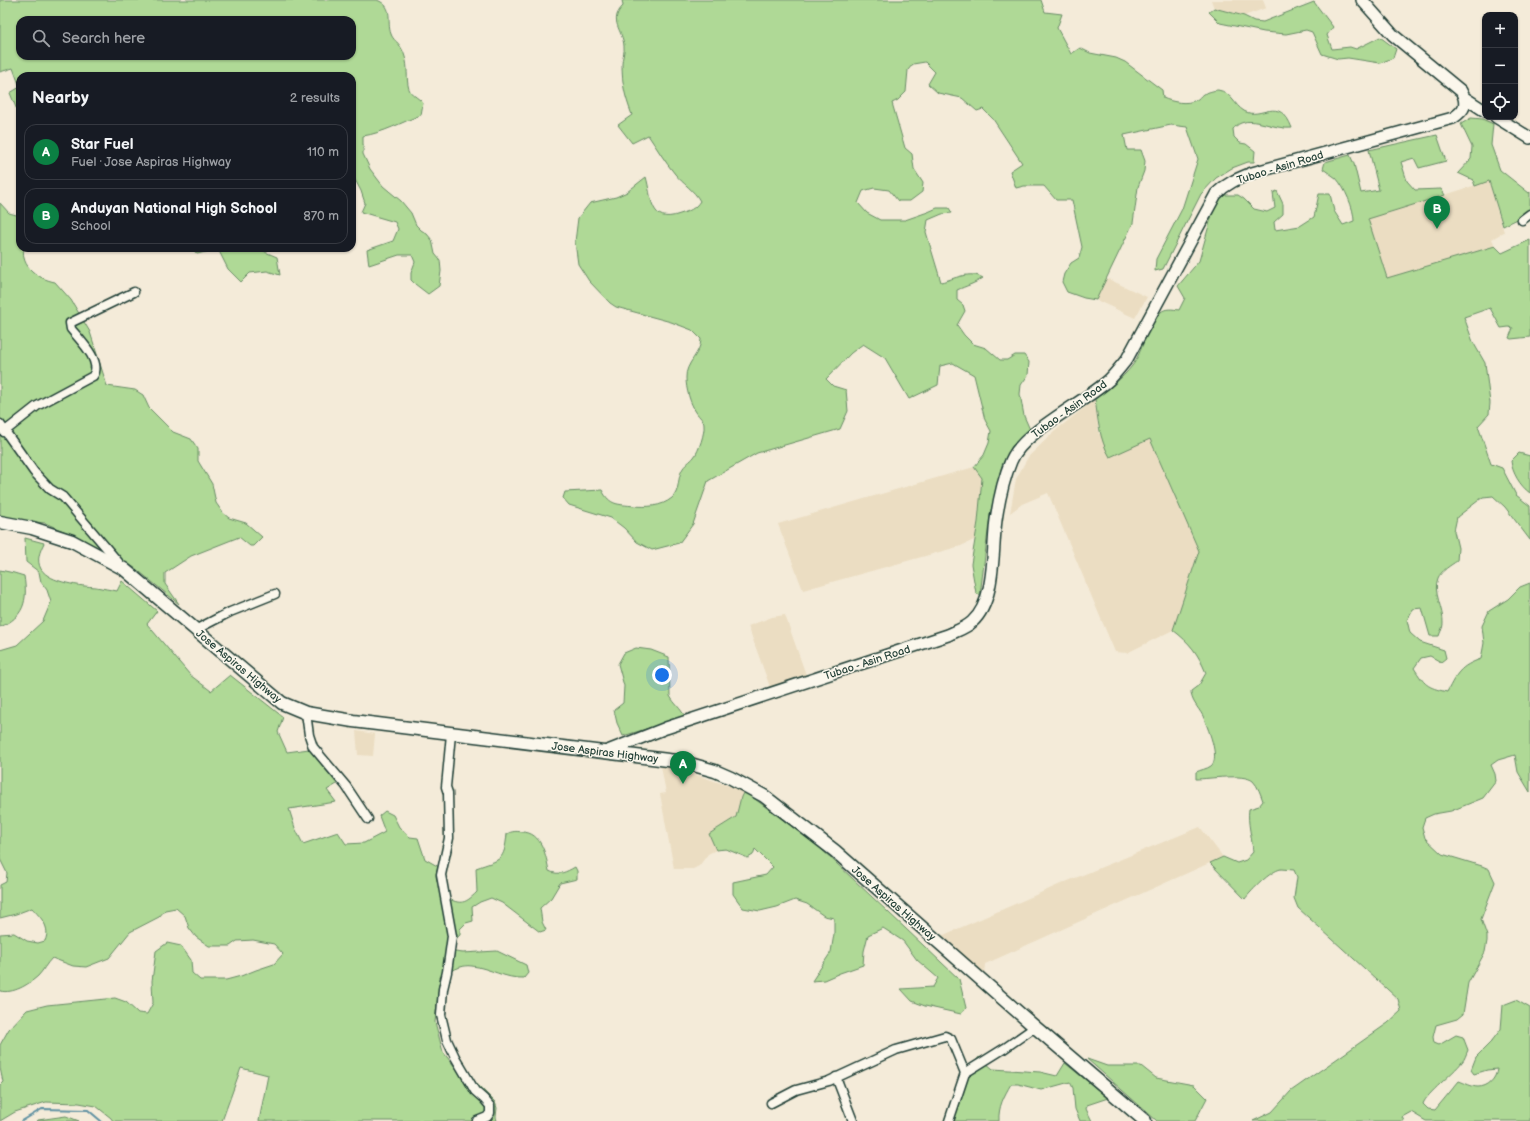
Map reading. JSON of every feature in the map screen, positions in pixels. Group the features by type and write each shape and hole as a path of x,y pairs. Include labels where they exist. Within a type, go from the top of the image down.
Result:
{"main road":[{"path":"1362,0 1393,35 1461,91 1465,98 1482,109"},
{"name":"Tubao - Asin Road","path":"606,752 666,728 948,635 966,627 979,614 988,596 996,520 1004,483 1012,459 1025,442 1109,380 1127,360 1216,194 1225,185 1252,173 1453,118 1461,113 1465,106 1465,98"},
{"path":"1501,120 1530,138"},
{"name":"Jose Aspiras Highway","path":"0,522 32,528 66,539 124,569 282,703 306,713 357,722 668,760 697,766 731,778 764,796 835,851 1035,1027 1145,1121"}],"street":[{"path":"1522,220 1530,214"},
{"path":"4,432 37,406 93,376 96,372 94,359 72,329 70,323 134,292"},
{"path":"0,424 4,432 34,472 50,488 63,497 124,569"},
{"path":"195,630 230,612 275,594"},
{"path":"306,713 309,735 313,747 346,786 368,819"},
{"path":"451,734 446,787 448,793 450,830 442,874 447,913 452,936 448,972 443,989 441,1015 447,1040 455,1057 475,1091 490,1106 490,1113 487,1117 477,1121"},
{"path":"949,1121 965,1073 1035,1027"},
{"path":"771,1103 796,1090 823,1083 896,1050 945,1036 951,1039 965,1073"},
{"path":"836,1077 853,1121"}],"shaded area":[{"path":"1211,0 1263,0 1266,8 1244,16 1214,8"},
{"path":"1489,181 1504,232 1492,239 1495,246 1387,278 1368,219"},
{"path":"1106,278 1147,297 1135,318 1096,300"},
{"path":"1095,399 1099,434 1150,439 1199,551 1173,630 1127,653 1115,652 1048,493 1022,504 1010,513 1016,479 1028,457 1055,431"},
{"path":"974,467 982,477 976,539 961,546 803,590 778,524"},
{"path":"785,615 806,675 770,687 748,626 772,617"},
{"path":"356,731 375,734 373,756 358,755"},
{"path":"661,766 688,772 744,791 736,817 709,834 716,850 708,854 699,866 693,869 674,869 660,794 666,793"},
{"path":"1200,827 1223,857 985,964 984,975 939,937 1063,883"}],"green space":[{"path":"0,0 377,0 383,3 388,10 391,34 402,49 406,59 410,91 423,103 421,115 385,130 363,136 363,154 370,169 383,186 401,201 411,213 416,225 432,240 435,254 440,260 441,271 439,286 428,294 411,280 411,273 415,262 412,255 399,255 369,265 367,250 393,241 398,229 395,222 361,212 365,203 356,182 356,72 16,72 16,76 13,68 0,72"},
{"path":"622,0 1041,0 1045,12 1062,14 1057,28 1071,54 1080,48 1090,53 1116,58 1125,62 1162,90 1163,98 1171,101 1184,103 1192,102 1203,94 1218,90 1226,93 1244,111 1257,113 1276,110 1281,112 1287,118 1292,128 1279,127 1259,122 1246,122 1239,124 1233,129 1234,137 1240,143 1246,144 1255,151 1254,162 1248,162 1232,168 1216,178 1201,194 1163,269 1155,271 1156,259 1182,209 1198,159 1187,127 1171,125 1124,135 1127,150 1141,150 1145,161 1144,171 1138,187 1133,223 1096,300 1084,298 1067,292 1062,282 1064,274 1071,263 1079,258 1082,247 1072,200 1056,200 1044,186 1024,186 1016,188 1010,171 1022,163 993,119 983,109 977,111 962,98 938,93 928,84 935,72 925,62 913,64 908,70 906,92 898,100 892,103 905,148 912,154 914,169 923,183 922,192 910,201 898,201 889,190 874,188 863,191 858,203 867,213 880,220 905,220 937,208 949,208 952,213 942,214 928,220 926,232 941,282 967,275 983,278 957,290 957,300 963,305 965,311 957,325 973,344 986,348 1000,360 1007,360 1015,355 1024,355 1029,362 1028,375 1021,385 1020,394 1024,416 1031,432 1012,446 1002,465 990,515 980,595 976,593 971,564 978,522 982,478 974,467 984,455 989,443 991,431 985,420 974,375 953,363 940,366 938,385 909,399 885,358 863,344 851,353 826,379 833,386 846,390 848,411 840,429 757,453 708,481 693,524 679,543 652,550 637,542 624,528 611,518 569,505 563,498 565,492 602,490 611,502 634,506 659,505 668,501 675,495 680,474 683,468 694,457 703,437 704,423 690,400 686,378 686,373 699,349 701,339 692,330 671,322 616,307 610,303 589,281 578,264 575,242 578,218 590,203 616,197 627,192 646,177 651,200 657,212 662,216 670,216 686,212 694,208 700,201 695,194 678,178 648,135 632,143 618,125 632,115 623,84 623,40 616,21 619,11 623,6"},
{"path":"1314,2 1333,27 1327,35 1332,49 1350,47 1356,49 1380,37 1396,49 1393,58 1380,63 1348,58 1338,59 1322,54 1312,32 1306,30 1286,34 1264,32 1220,23 1209,12 1214,8 1244,16 1254,21 1263,22"},
{"path":"16,89 16,108 10,93"},
{"path":"1471,118 1482,119 1493,124 1491,145 1500,170 1529,193 1530,192 1530,213 1503,226 1489,181 1475,186 1473,180 1458,173 1471,159 1472,147 1461,124"},
{"path":"1437,135 1446,161 1419,168 1414,158 1401,162 1407,181 1415,190 1441,189 1445,195 1368,219 1387,278 1495,246 1502,253 1530,240 1530,337 1509,338 1513,328 1501,328 1490,308 1464,317 1473,342 1485,363 1490,403 1489,414 1478,426 1491,464 1502,468 1516,495 1530,506 1530,540 1505,507 1493,496 1483,497 1457,517 1454,531 1458,548 1457,561 1441,573 1438,578 1436,589 1443,618 1443,626 1439,636 1430,636 1422,608 1413,609 1407,620 1410,633 1420,642 1444,650 1446,658 1441,662 1430,656 1421,658 1414,668 1424,682 1430,687 1447,692 1460,671 1468,664 1481,659 1484,643 1482,626 1489,611 1508,599 1520,587 1530,583 1530,792 1518,772 1515,755 1498,760 1491,765 1496,781 1483,798 1451,811 1434,814 1425,818 1422,827 1425,838 1442,854 1489,869 1495,882 1481,919 1487,936 1485,952 1468,983 1463,1014 1457,1019 1436,1025 1433,1037 1434,1043 1439,1045 1456,1035 1463,1037 1468,1050 1463,1061 1429,1095 1423,1104 1428,1109 1435,1110 1459,1081 1478,1087 1485,1086 1491,1082 1497,1069 1474,1074 1471,1070 1476,1057 1501,1029 1503,1005 1516,1000 1530,1008 1530,1121 1426,1121 1411,1112 1402,1117 1404,1121 1253,1121 1272,1112 1291,1091 1388,1023 1401,1011 1398,999 1298,908 1294,898 1297,877 1294,870 1277,870 1257,886 1245,899 1210,863 1223,857 1237,863 1246,860 1253,852 1249,825 1249,809 1259,806 1263,801 1253,781 1242,777 1196,779 1196,772 1211,766 1214,762 1215,756 1203,716 1193,701 1191,695 1191,691 1199,685 1206,673 1193,649 1173,630 1199,551 1150,439 1110,457 1101,436 1095,399 1119,380 1136,361 1156,316 1165,310 1179,310 1185,298 1178,286 1199,261 1215,204 1225,195 1238,195 1254,209 1267,212 1275,208 1273,193 1277,191 1283,204 1283,214 1274,222 1275,230 1300,226 1314,217 1319,194 1330,194 1334,211 1343,225 1354,221 1354,216 1343,187 1336,178 1323,169 1325,162 1350,155 1354,164 1361,193 1379,190 1369,150"},
{"path":"0,203 9,213 16,215 16,252 24,252 25,261 37,275 55,282 71,300 90,332 107,386 135,390 143,395 149,408 173,432 191,439 198,449 198,461 212,484 216,503 223,513 229,518 246,523 262,537 253,546 250,546 239,537 191,556 165,573 165,584 179,604 135,568 82,539 45,523 0,518"},
{"path":"195,252 205,252 197,254"},
{"path":"220,252 265,252 277,257 280,275 267,271 250,273 241,282 228,269"},
{"path":"1519,453 1530,456 1530,493 1520,483 1512,465 1511,461"},
{"path":"25,538 44,543 40,552 39,562 41,569 51,578 74,585 117,591 122,581 157,611 147,624 190,675 211,691 230,675 283,717 278,732 287,752 309,749 337,784 327,790 336,802 289,809 295,828 303,844 338,832 346,844 364,843 385,832 379,816 385,811 393,815 399,827 410,837 418,838 425,859 439,867 436,873 442,896 457,902 465,902 477,892 476,868 496,861 500,858 504,850 507,834 511,832 518,831 529,833 539,840 549,871 559,873 575,867 577,871 577,879 560,883 551,898 540,908 542,922 546,930 540,932 502,903 491,898 472,907 473,921 466,923 460,929 460,935 447,947 447,951 463,953 497,951 526,965 528,973 524,978 510,977 479,967 468,966 456,969 440,977 435,1022 443,1052 459,1072 467,1071 476,1083 495,1102 497,1108 497,1121 259,1121 268,1075 241,1068 222,1121 113,1121 96,1106 79,1103 46,1102 15,1112 0,1121 0,1085 3,1082 0,1068 0,1045 9,1029 27,1010 47,1005 115,998 126,1002 138,1013 147,1014 153,1003 152,981 156,951 167,943 181,946 191,960 192,973 200,980 226,980 241,976 274,964 283,954 274,944 253,940 237,941 230,946 209,946 196,937 189,928 185,916 176,908 165,910 159,917 130,932 109,958 86,967 73,966 52,958 40,974 30,983 15,990 5,992 0,991 0,934 14,933 27,941 38,943 45,941 47,936 44,923 32,908 0,918 0,885 6,882 7,873 0,859 0,650 17,645 43,621 51,602 47,590 41,582 39,572 26,562"},
{"path":"0,570 24,576 25,593 19,613 8,623 0,627"},
{"path":"636,648 651,650 669,657 670,696 685,717 623,736 617,723 614,710 623,703 624,686 618,664 624,653"},
{"path":"744,791 817,845 959,979 966,1008 961,1014 925,1006 912,1001 901,989 933,987 938,978 917,960 903,941 883,928 868,935 864,951 863,965 824,980 812,981 831,952 834,934 834,918 824,916 807,904 795,900 777,907 760,911 743,908 733,894 733,882 766,875 773,867 755,849 753,855 748,858 726,849 716,850 709,834 736,817"},
{"path":"979,1057 993,1069 1040,1072 1057,1076 1065,1063 1108,1098 1087,1105 1086,1109 1092,1121 1080,1121 1075,1109 1073,1088 1070,1082 1041,1090 1018,1084 1011,1084 1001,1106 999,1121 944,1121 959,1081"},
{"path":"1087,1059 1107,1066 1141,1066 1156,1078 1194,1085 1207,1098 1195,1121 1157,1121"},
{"path":"66,1116 79,1121 37,1121 38,1120"}],"waterway":[{"path":"22,1121 42,1109 88,1110 101,1121"}],"place":[{"name":"Anduyan National High School","path":"1437,229"},
{"name":"Star Fuel","path":"683,784"}]}
